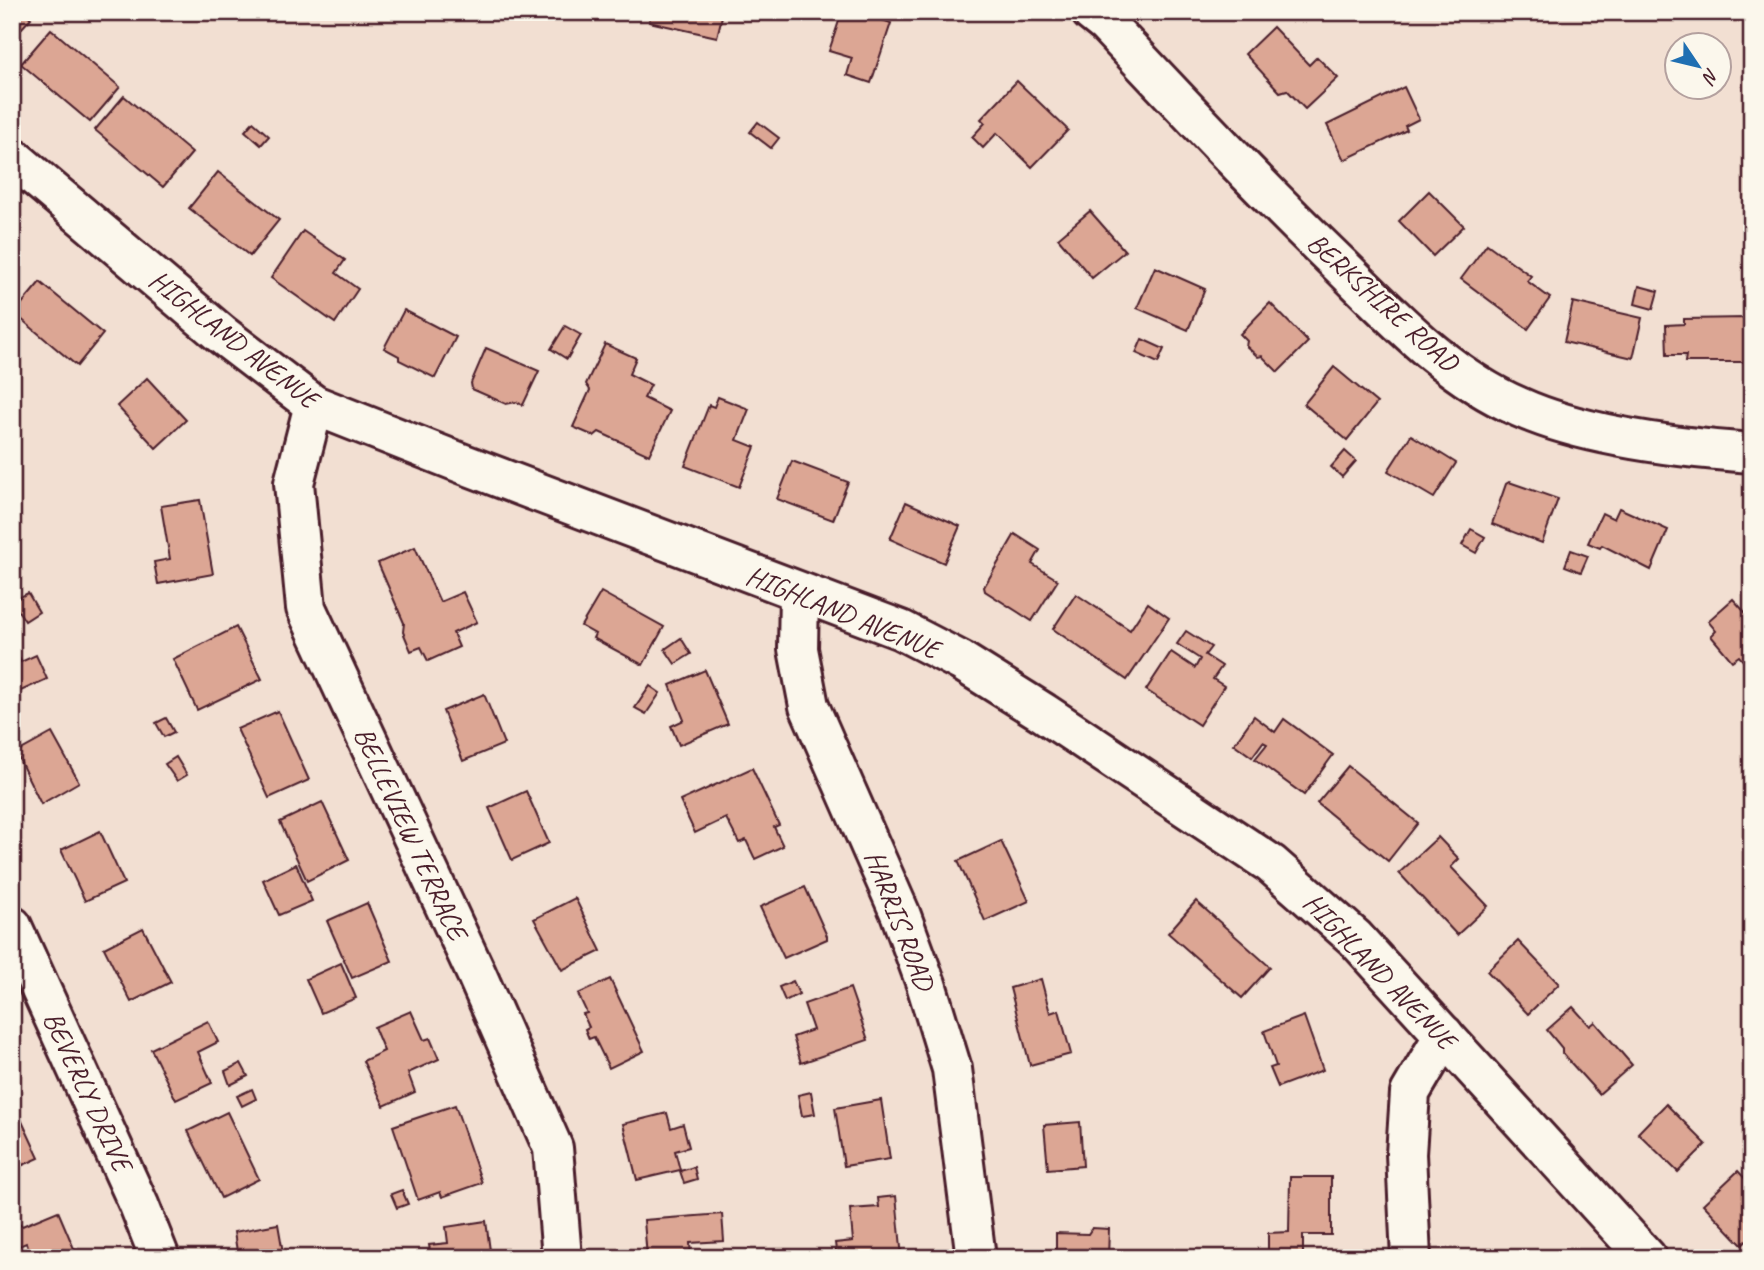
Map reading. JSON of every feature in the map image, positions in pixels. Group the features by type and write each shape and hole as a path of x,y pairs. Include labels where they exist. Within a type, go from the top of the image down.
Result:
{"street":[{"name":"BERKSHIRE ROAD","path":"1091,12 1106,24 1262,190 1426,349 1482,388 1520,408 1584,429 1752,453"},
{"name":"HIGHLAND AVENUE","path":"12,157 221,334 314,405 901,631 961,661 1176,800 1270,864 1355,938 1647,1258"},
{"name":"BELLEVIEW TERRACE","path":"314,405 294,483 306,608 476,973 553,1148 562,1258"},
{"name":"HARRIS ROAD","path":"799,592 798,649 809,706 901,913 952,1069 976,1258"},
{"name":"BEVERLY DRIVE","path":"12,926 139,1205 160,1258"},
{"path":"1410,1258 1406,1154 1410,1093 1444,1035"}],"building":[{"path":"12,12 24,12 31,18 12,39"},
{"path":"651,12 723,12 717,37 649,22"},
{"path":"842,12 859,12 891,23 871,83 847,75 852,58 829,51"},
{"path":"1273,27 1309,65 1317,57 1338,78 1305,109 1287,90 1280,92 1245,54"},
{"path":"51,29 120,87 90,122 21,64"},
{"path":"1017,81 1068,130 1032,167 997,133 983,148 972,137 985,123 981,119"},
{"path":"1404,87 1419,119 1405,126 1407,130 1344,160 1327,125"},
{"path":"124,96 192,153 163,187 95,130"},
{"path":"253,122 269,136 261,145 245,131"},
{"path":"758,122 779,138 771,148 750,132"},
{"path":"218,172 279,220 250,256 189,208"},
{"path":"1429,191 1464,226 1433,256 1399,221"},
{"path":"1090,211 1125,251 1092,278 1058,238"},
{"path":"303,231 345,260 336,273 358,289 335,323 271,278"},
{"path":"1487,244 1531,276 1527,281 1550,298 1528,329 1461,279"},
{"path":"1155,267 1205,289 1188,330 1137,308"},
{"path":"40,282 103,334 77,366 14,313"},
{"path":"1639,286 1658,291 1653,309 1635,304"},
{"path":"1573,302 1642,318 1633,358 1564,342"},
{"path":"1270,303 1308,342 1278,372 1262,356 1258,357 1246,346 1247,341 1240,334"},
{"path":"404,310 456,337 435,378 399,360 399,356 384,348"},
{"path":"1745,318 1746,362 1685,362 1686,355 1667,355 1666,325 1684,324 1684,319"},
{"path":"565,326 581,335 567,359 551,349"},
{"path":"1142,339 1164,349 1158,363 1136,353"},
{"path":"605,344 636,358 629,374 651,385 644,398 670,411 649,455 599,432 594,436 573,427 590,390 586,384"},
{"path":"486,348 539,371 523,405 516,402 506,404 472,389 471,383"},
{"path":"1334,367 1377,403 1347,440 1304,404"},
{"path":"147,378 186,420 156,448 117,406"},
{"path":"718,397 749,409 737,440 755,447 739,487 685,466 709,405 714,407"},
{"path":"1411,435 1456,463 1434,498 1388,471"},
{"path":"1345,451 1356,461 1342,477 1331,467"},
{"path":"792,461 848,482 833,520 777,499"},
{"path":"1509,482 1558,499 1542,543 1492,524"},
{"path":"200,500 213,574 158,584 154,562 170,559 161,506"},
{"path":"906,502 960,526 944,563 890,539"},
{"path":"1619,508 1668,530 1651,570 1602,545 1600,548 1588,543 1602,513 1614,519"},
{"path":"1471,529 1485,537 1476,553 1462,545"},
{"path":"1015,534 1040,550 1032,564 1058,580 1032,621 985,591 984,587"},
{"path":"415,547 440,602 463,592 477,622 453,633 459,647 428,661 421,647 411,651 403,632 404,623 378,563"},
{"path":"1571,550 1588,556 1581,572 1565,566"},
{"path":"601,592 664,627 643,665 593,638 595,634 581,626"},
{"path":"28,593 39,612 25,621 12,601"},
{"path":"1076,594 1130,630 1148,603 1169,618 1127,680 1053,629"},
{"path":"1733,599 1752,620 1752,658 1745,663 1739,656 1732,661 1711,636 1716,631 1708,621"},
{"path":"236,627 262,679 197,710 173,659"},
{"path":"1186,631 1211,647 1205,655 1222,666 1213,679 1224,686 1199,725 1146,690 1171,652 1195,668 1200,659 1177,644"},
{"path":"681,638 691,654 675,664 665,649"},
{"path":"12,643 21,662 36,655 47,679 12,695"},
{"path":"705,670 728,724 679,745 671,726 684,720 670,685"},
{"path":"650,686 660,693 646,714 635,708"},
{"path":"484,694 504,744 463,761 443,711"},
{"path":"278,711 309,780 269,798 237,729"},
{"path":"1254,716 1275,732 1284,719 1333,755 1304,795 1255,759 1267,744 1263,742 1252,757 1234,744"},
{"path":"166,718 174,732 164,737 156,723"},
{"path":"52,733 79,782 41,804 16,753"},
{"path":"176,757 187,775 177,781 165,764"},
{"path":"1348,766 1418,823 1388,861 1317,803"},
{"path":"752,768 779,825 774,827 783,846 755,859 746,840 739,843 726,818 695,833 680,801"},
{"path":"526,791 549,843 512,860 489,808"},
{"path":"322,802 349,860 307,881 280,822"},
{"path":"100,831 124,883 85,901 61,850"},
{"path":"1438,837 1459,859 1451,867 1488,906 1457,935 1399,873"},
{"path":"1001,841 1029,901 985,921 958,861"},
{"path":"296,864 312,901 279,915 263,880"},
{"path":"805,887 827,939 784,958 760,907"},
{"path":"575,898 601,951 562,970 534,919"},
{"path":"1196,901 1270,967 1242,998 1168,933"},
{"path":"367,903 392,961 352,978 327,921"},
{"path":"143,928 171,982 131,1002 104,948"},
{"path":"1518,941 1559,984 1528,1014 1487,971"},
{"path":"341,963 356,998 321,1013 306,979"},
{"path":"610,979 644,1051 609,1068 594,1037 589,1039 585,1029 589,1027 583,1014 587,1013 578,994"},
{"path":"1041,979 1050,1013 1059,1010 1071,1054 1030,1065 1010,988"},
{"path":"793,981 799,994 785,1001 779,987"},
{"path":"850,988 868,1040 801,1063 793,1037 813,1030 804,1004"},
{"path":"1573,1007 1590,1026 1595,1022 1632,1065 1599,1094 1562,1053 1562,1048 1547,1030"},
{"path":"411,1011 424,1040 430,1038 439,1059 408,1073 415,1092 384,1106 363,1061 384,1051 374,1027"},
{"path":"1304,1016 1323,1070 1278,1087 1270,1068 1276,1066 1264,1031"},
{"path":"208,1021 218,1042 198,1052 212,1083 176,1100 151,1049"},
{"path":"241,1063 248,1076 230,1085 225,1071"},
{"path":"252,1089 256,1099 242,1106 237,1096"},
{"path":"811,1092 815,1114 802,1116 798,1095"},
{"path":"881,1100 890,1159 844,1166 835,1108"},
{"path":"14,1104 39,1158 12,1170 12,1105"},
{"path":"1666,1104 1706,1144 1678,1172 1638,1133"},
{"path":"455,1105 482,1183 442,1197 440,1192 418,1200 393,1126"},
{"path":"227,1112 259,1179 221,1198 188,1131"},
{"path":"667,1113 671,1128 683,1124 689,1147 675,1151 680,1170 637,1180 623,1124"},
{"path":"1080,1122 1083,1166 1048,1169 1044,1125"},
{"path":"694,1167 697,1179 684,1183 680,1171"},
{"path":"1738,1171 1752,1186 1752,1236 1742,1245 1703,1204"},
{"path":"1290,1177 1331,1177 1331,1235 1303,1235 1303,1257 1268,1257 1268,1233 1289,1232"},
{"path":"402,1190 408,1204 397,1208 391,1194"},
{"path":"896,1196 902,1258 837,1258 835,1243 853,1241 850,1209 879,1207 878,1198"},
{"path":"58,1211 78,1258 32,1258 26,1243 12,1249 12,1225 18,1223 22,1226"},
{"path":"722,1214 724,1241 690,1243 691,1258 647,1258 644,1220"},
{"path":"486,1221 491,1258 431,1258 429,1245 448,1243 446,1227"},
{"path":"278,1224 284,1258 238,1258 234,1232"},
{"path":"1092,1228 1109,1229 1108,1258 1056,1258 1056,1233 1088,1234"}]}
